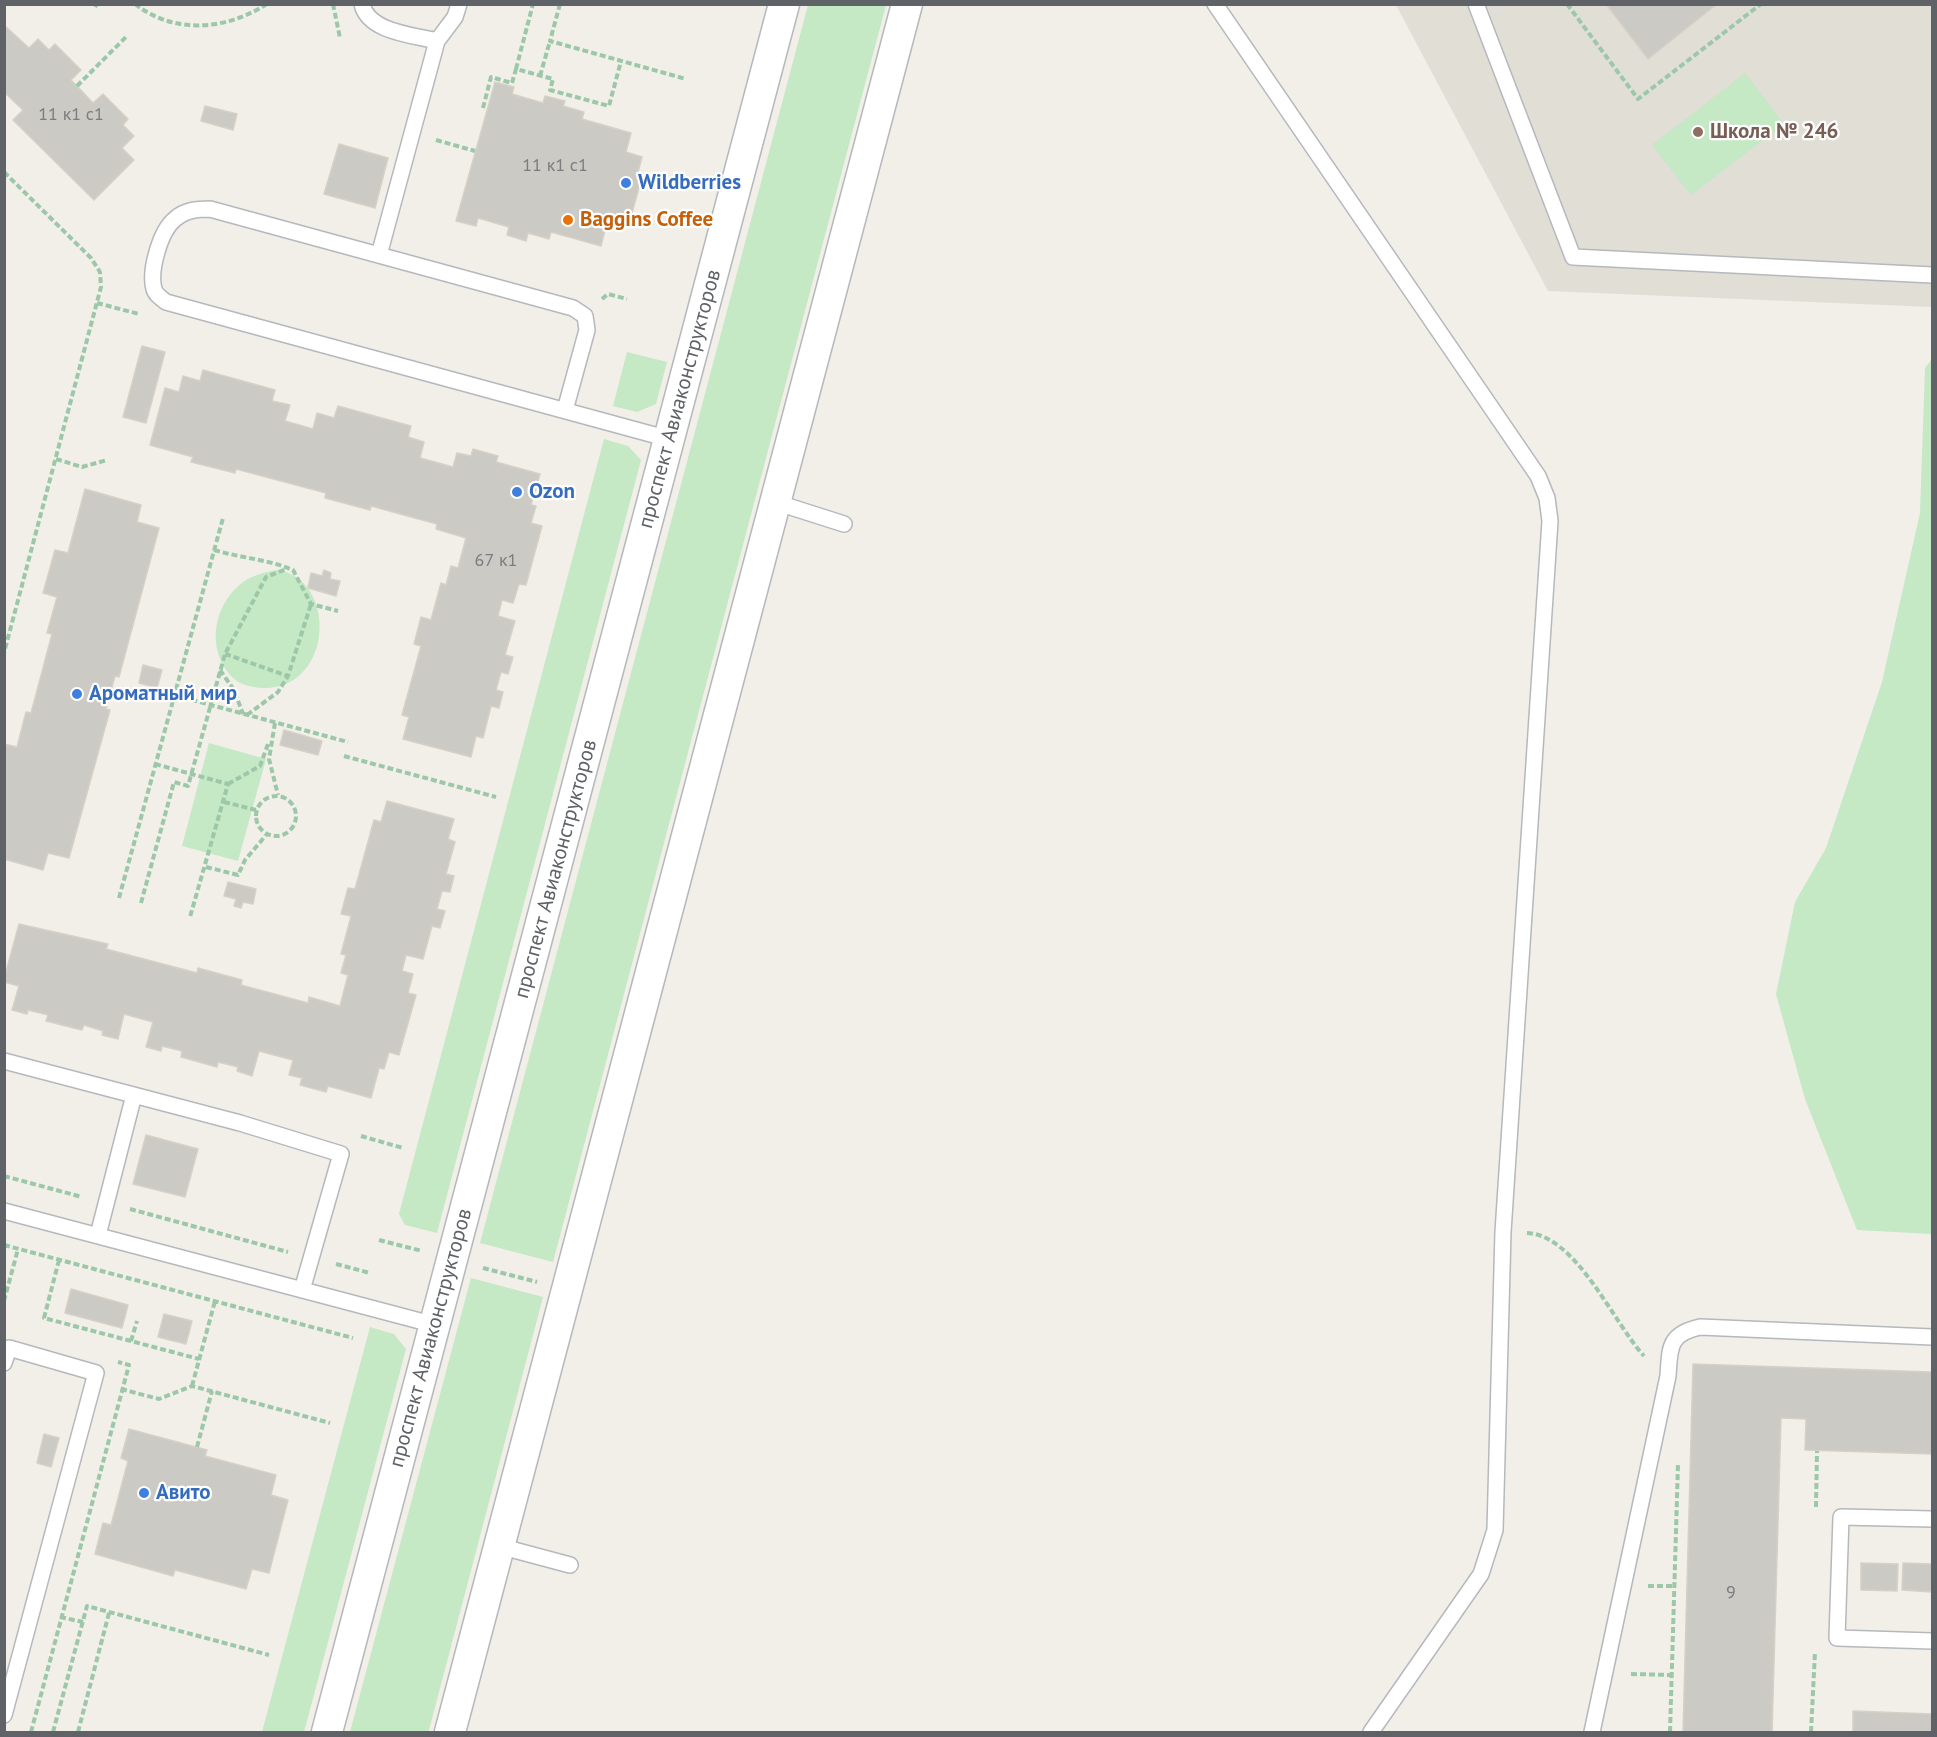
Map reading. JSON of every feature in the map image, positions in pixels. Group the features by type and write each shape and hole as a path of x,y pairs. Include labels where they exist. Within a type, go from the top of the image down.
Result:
{"street":[{"name":"проспект Авиаконструкторов","path":"327,1732 784,4"},
{"path":"450,1732 907,4"}],"lane":[{"path":"362,4 364,15 373,24 437,41"},
{"path":"379,255 437,41 455,17 459,4"},
{"path":"1215,4 1538,476 1547,498 1550,521 1503,1232 1495,1530 1481,1574 1371,1732"},
{"path":"1476,4 1574,257 1932,275"},
{"path":"565,410 586,330 585,316 573,308 210,209 190,210 174,219 163,236 152,278 154,292 166,302 669,439"},
{"path":"776,502 844,524"},
{"path":"4,1062 134,1095 341,1154 302,1290"},
{"path":"98,1235 134,1095"},
{"path":"4,1211 435,1325"},
{"path":"1592,1732 1668,1376 1670,1346 1682,1331 1700,1327 1932,1337"},
{"path":"4,1363 9,1348 96,1373 4,1715"},
{"path":"1932,1519 1841,1516 1838,1638 1932,1641"},
{"path":"499,1546 570,1565"}],"path":[{"path":"135,4 163,20 187,26 210,26 234,22 267,4"},
{"path":"333,4 340,38"},
{"path":"483,108 491,77 512,83 533,4"},
{"path":"540,76 560,4"},
{"path":"1567,4 1638,99 1761,4"},
{"path":"77,86 126,37"},
{"path":"550,41 686,79"},
{"path":"516,69 553,80 550,90 609,106 621,61"},
{"path":"412,133 476,151"},
{"path":"4,172 91,258 100,272 101,287 4,653"},
{"path":"56,459 82,467 107,460"},
{"path":"118,898 223,519"},
{"path":"214,550 241,558 254,557 293,570 311,604 288,676 278,692 245,715"},
{"path":"141,903 174,782 188,786 225,654 266,577 289,568"},
{"path":"311,604 338,611"},
{"path":"225,654 288,676"},
{"path":"220,670 234,690 245,715"},
{"path":"174,695 348,742"},
{"path":"155,764 228,784 260,766 275,723"},
{"path":"270,741 272,778 278,795 293,804 297,812 296,822 285,835 267,834 256,820 256,810 261,802 278,795"},
{"path":"344,756 496,797"},
{"path":"190,917 228,784"},
{"path":"224,802 256,810"},
{"path":"206,867 238,875 245,860 267,834"},
{"path":"4,1176 370,1273"},
{"path":"1503,1232 1540,1233 1561,1246 1645,1357"},
{"path":"379,1240 432,1254"},
{"path":"4,1245 353,1338"},
{"path":"4,1301 18,1249"},
{"path":"59,1260 44,1318 199,1359"},
{"path":"482,1267 548,1285"},
{"path":"192,1386 215,1301"},
{"path":"131,1341 137,1321"},
{"path":"138,1393 159,1399 192,1386 330,1423"},
{"path":"197,1447 212,1391"},
{"path":"1670,1732 1678,1457"},
{"path":"53,1732 87,1606 269,1655"},
{"path":"78,1732 109,1613"},
{"path":"1605,1673 1672,1675"}],"shaded area":[{"name":"Школа № 246","path":"1396,5 1932,5 1932,307 1548,291"}],"green space":[{"path":"808,5 886,5 553,1262 480,1243"},
{"path":"1745,73 1784,124 1691,195 1652,145"},
{"path":"627,352 667,362 656,404 637,412 613,406"},
{"path":"1932,359 1932,1234 1857,1230 1805,1099 1776,994 1795,902 1826,848 1882,682 1920,513 1925,368"},
{"path":"604,439 628,446 641,460 437,1233 405,1225 399,1214"},
{"path":"277,570 297,578 311,593 318,612 319,634 314,654 303,672 286,684 262,688 251,687 234,679 221,660 217,648 217,624 226,600 234,590 255,576"},
{"path":"209,743 266,759 238,861 182,846"},
{"path":"471,1278 543,1297 429,1730 428,1732 350,1732"},
{"path":"370,1327 394,1334 406,1349 304,1732 262,1732"}],"building":[{"path":"1606,4 1717,4 1648,59"},
{"path":"4,25 29,48 38,39 49,50 55,44 81,70 71,80 93,103 103,94 128,119 123,125 134,136 122,148 134,160 94,200 13,120 23,110 4,92"},
{"path":"495,82 514,87 512,94 543,103 545,96 565,101 563,106 584,112 582,119 631,133 626,152 642,157 637,176 642,177 632,213 627,211 622,230 606,226 601,246 551,232 549,239 528,233 526,241 507,235 509,227 478,218 476,226 456,221"},
{"path":"205,106 237,114 233,130 201,121"},
{"path":"339,144 388,158 375,208 324,194"},
{"path":"142,346 165,352 146,423 123,417"},
{"path":"203,370 275,390 272,401 290,405 285,421 313,429 317,413 334,418 338,406 411,426 408,437 424,442 420,458 453,467 457,453 471,456 473,449 498,456 496,462 540,474 531,505 536,506 531,523 542,526 526,585 519,584 513,603 502,600 498,616 515,621 505,655 513,657 508,674 501,672 496,690 503,692 499,708 491,706 483,738 476,736 471,757 403,739 409,717 402,715 421,646 414,644 421,617 431,620 441,583 446,585 451,566 458,568 466,538 436,529 437,524 371,506 370,510 325,498 326,493 236,469 235,473 191,462 193,457 150,445 165,388 179,392 183,376 200,381"},
{"path":"85,489 141,505 137,522 159,528 119,677 115,676 106,709 110,710 69,858 48,853 43,870 4,859 4,744 17,747 26,712 31,713 52,634 47,633 57,597 43,593 55,550 68,553"},
{"path":"324,570 331,573 330,579 340,581 336,596 308,588 311,573 322,576"},
{"path":"143,665 162,670 157,688 139,683"},
{"path":"284,730 322,741 318,755 280,745"},
{"path":"387,801 454,819 448,839 455,842 446,874 454,876 450,892 442,891 437,909 445,911 440,928 432,926 423,959 406,955 402,971 413,974 408,993 416,995 399,1055 389,1052 384,1069 379,1068 371,1098 328,1086 326,1092 300,1085 302,1078 289,1075 293,1060 259,1051 252,1076 237,1071 238,1067 218,1062 217,1067 181,1057 182,1051 162,1046 161,1051 146,1047 153,1022 124,1014 118,1039 102,1035 103,1031 84,1025 82,1030 46,1021 48,1015 28,1010 27,1014 12,1010 19,986 4,982 4,979 19,924 108,944 106,949 197,973 198,968 242,980 241,985 308,1003 309,997 340,1006 348,975 341,973 346,955 341,954 351,916 341,914 348,888 355,889 374,820 381,822"},
{"path":"228,882 256,889 253,904 243,902 241,908 234,906 236,899 224,896"},
{"path":"146,1135 198,1149 185,1197 133,1184"},
{"path":"71,1289 128,1305 122,1328 65,1313"},
{"path":"164,1314 192,1321 186,1344 158,1337"},
{"path":"1693,1364 1932,1372 1932,1454 1805,1450 1806,1419 1781,1418 1772,1732 1683,1732"},
{"path":"129,1429 207,1450 205,1456 276,1475 271,1495 288,1500 269,1573 252,1569 246,1589 175,1570 173,1576 95,1554 103,1523 111,1525 128,1461 121,1458"},
{"path":"44,1434 59,1438 51,1467 37,1463"},
{"path":"1861,1563 1898,1564 1897,1591 1861,1590"},
{"path":"1903,1563 1932,1564 1932,1592 1902,1590"},
{"path":"1853,1711 1932,1714 1932,1732 1853,1732"}],"place":[{"name":"Школа № 246","path":"1698,132"},
{"name":"Wildberries","path":"626,183"},
{"name":"Baggins Coffee","path":"568,220"},
{"name":"Ozon","path":"517,492"},
{"name":"Ароматный мир","path":"77,694"},
{"name":"Авито","path":"144,1493"}]}
